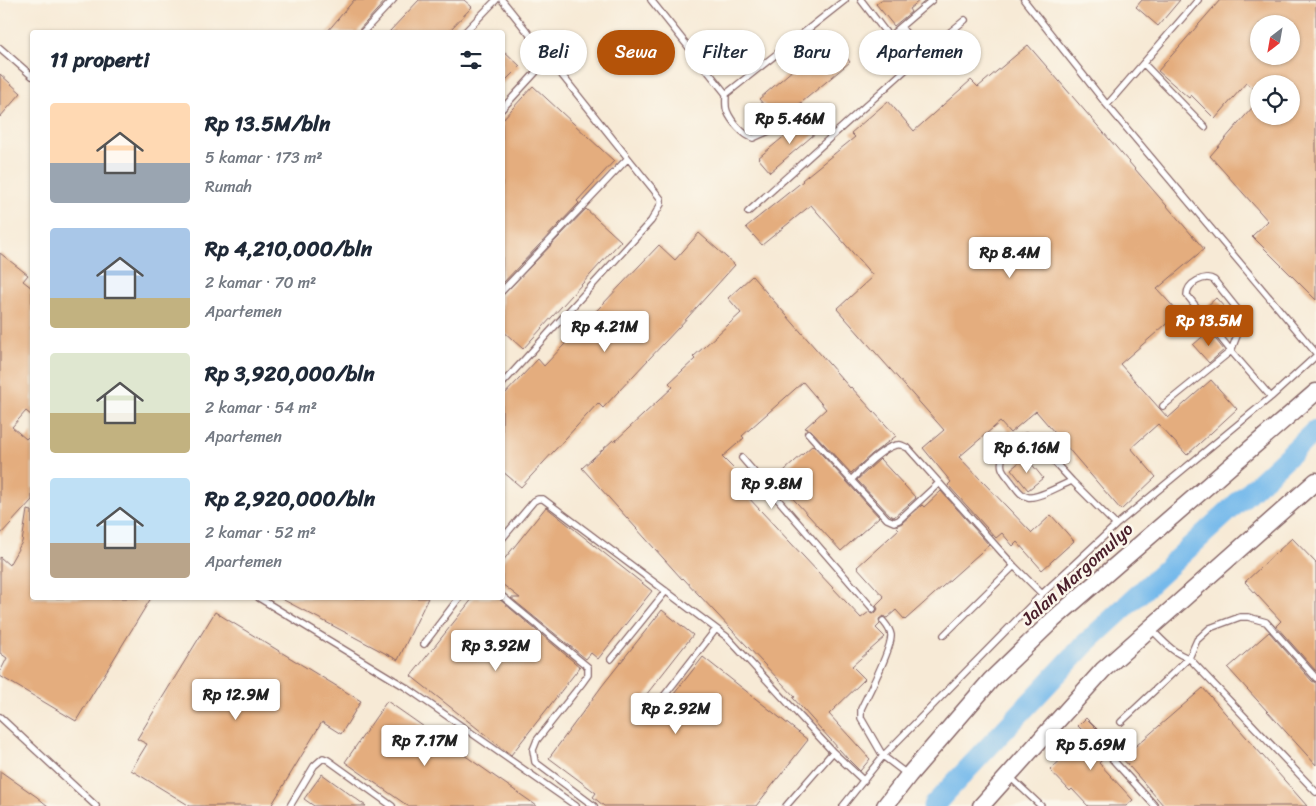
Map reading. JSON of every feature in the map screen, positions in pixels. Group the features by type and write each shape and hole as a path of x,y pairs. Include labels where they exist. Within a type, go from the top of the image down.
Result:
{"main road":[{"name":"Jalan Margomulyo","path":"885,806 908,775 991,680 1054,619 1316,392"},
{"path":"981,806 1103,670 1316,481"}],"lane":[{"path":"365,30 392,0"},
{"path":"467,30 496,0"},
{"path":"502,0 526,30"},
{"path":"651,0 726,94 726,110 736,125 753,138 771,130"},
{"path":"726,94 845,0"},
{"path":"861,0 887,34 893,34 901,28 932,0"},
{"path":"843,806 883,756 1042,594 1116,525 1271,397 1316,355 1107,104 1024,0"},
{"path":"1107,104 1144,64 1198,0"},
{"path":"953,30 965,20"},
{"path":"0,48 30,74"},
{"path":"1144,64 1205,127"},
{"path":"505,105 533,75"},
{"path":"505,381 651,221 659,208 660,199 562,75"},
{"path":"748,212 900,75"},
{"path":"505,288 628,158"},
{"path":"1163,406 1231,350 1240,328 1241,318 1238,310 1210,276 1204,277 1190,286 1187,290 1187,295 1231,350 1271,397"},
{"path":"808,433 887,519 894,522 899,520 939,483"},
{"path":"1072,481 1038,496 1028,497 1020,493 1002,469 1001,461 1019,438 1026,436 1033,439 1116,525"},
{"path":"851,480 883,451 893,445 902,444 908,448 1014,566 1042,594"},
{"path":"742,458 872,609"},
{"path":"505,536 534,501 538,498 543,499 727,637 833,752 864,782"},
{"path":"944,635 1014,566"},
{"path":"611,659 666,591"},
{"path":"505,598 588,667 588,675 537,740 533,757 535,762 594,806"},
{"path":"262,600 407,688 576,806"},
{"path":"424,644 457,600"},
{"path":"1122,722 1189,658 1197,640 1210,628 1240,616 1266,622 1316,678"},
{"path":"884,621 890,628 889,648 861,709 861,718 883,756 908,775"},
{"path":"1151,628 1167,646 1178,654 1189,658 1316,792"},
{"path":"664,696 716,629"},
{"path":"0,717 96,806"},
{"path":"786,806 833,752"},
{"path":"292,805 314,766 323,758 392,806"},
{"path":"1112,758 1155,806"},
{"path":"1008,775 1041,806"}],"building":[{"path":"354,0 386,0 359,30 329,30"},
{"path":"419,0 464,0 472,7 450,30 391,30"},
{"path":"881,0 920,0 909,9 911,12 894,26 876,4"},
{"path":"1142,0 1180,0 1158,26 1136,7"},
{"path":"1220,0 1316,0 1316,300 1252,236 1268,221 1210,156 1250,110 1250,125 1300,125 1300,75 1250,75 1250,86 1246,83 1215,119 1191,95 1189,98 1158,71"},
{"path":"1028,45 1204,249 1157,289 1179,313 1120,364 1168,418 1211,380 1237,409 1187,455 1158,424 1131,448 1156,477 1121,510 1036,411 1010,433 1000,422 959,457 1032,533 1051,515 1074,541 1042,570 1017,542 1013,546 1002,533 996,538 948,485 951,482 923,448 944,430 837,309 873,276 811,205 762,245 746,227 855,137 851,133 888,101 914,131 971,80 978,87"},
{"path":"505,52 520,66 505,81"},
{"path":"0,74 21,93 0,117"},
{"path":"787,75 834,75 778,122 759,99"},
{"path":"533,86 614,161 577,201 579,203 505,281 505,117"},
{"path":"816,116 824,126 770,172 758,158 787,134 790,137"},
{"path":"586,209 621,241 523,349 505,333 505,293"},
{"path":"699,233 735,265 603,408 598,403 521,487 505,474 505,394 538,359 544,366 659,245 675,260"},
{"path":"0,253 28,275 23,281 30,286 30,414 26,411 12,427 26,439 30,435 30,502 0,535"},
{"path":"752,276 850,388 896,436 851,473 811,430 805,428 826,409 803,382 742,436 744,438 722,457 739,474 732,480 861,618 869,612 873,614 876,612 878,609 876,605 884,597 857,567 899,529 896,526 922,505 924,507 941,491 989,545 905,620 896,610 887,618 883,616 879,619 880,624 876,628 885,637 852,666 865,679 829,714 870,759 860,771 793,698 795,697 682,579 582,468 613,440 614,442 673,387 669,383 695,359 693,357 741,313 728,298"},
{"path":"1216,298 1236,320 1236,325 1224,335 1204,309"},
{"path":"1209,331 1224,350 1209,363 1193,345"},
{"path":"813,445 879,517 841,551 775,479"},
{"path":"1026,457 1043,478 1028,490 1011,469"},
{"path":"880,459 916,498 894,517 857,480"},
{"path":"546,507 652,591 598,659 591,653 586,659 511,598 520,598 505,586 505,558"},
{"path":"27,510 30,511 30,600 150,600 76,721 0,676 7,658 0,653 0,557 9,565 22,542"},
{"path":"1292,538 1316,563 1316,671 1276,626 1281,621 1245,582"},
{"path":"284,600 427,600 398,660"},
{"path":"471,600 500,600 580,667 511,755 411,676"},
{"path":"662,610 693,635 639,704 656,717 703,657 808,740 756,806 604,806 593,797 596,793 549,758 602,686"},
{"path":"215,612 361,701 341,734 322,722 271,806 190,806 131,770 147,744 137,739"},
{"path":"1269,632 1312,681 1316,683 1316,765 1228,668"},
{"path":"1203,688 1307,806 1164,806 1122,758"},
{"path":"387,701 537,806 408,806 345,762"},
{"path":"1086,718 1115,747 1099,763 1133,800 1126,806 1088,806 1050,770 1087,735 1078,726"},
{"path":"0,771 37,797 48,806 0,806"},
{"path":"322,774 366,806 314,806 304,799"}],"waterway":[{"path":"933,806 1085,644 1316,430"}]}
